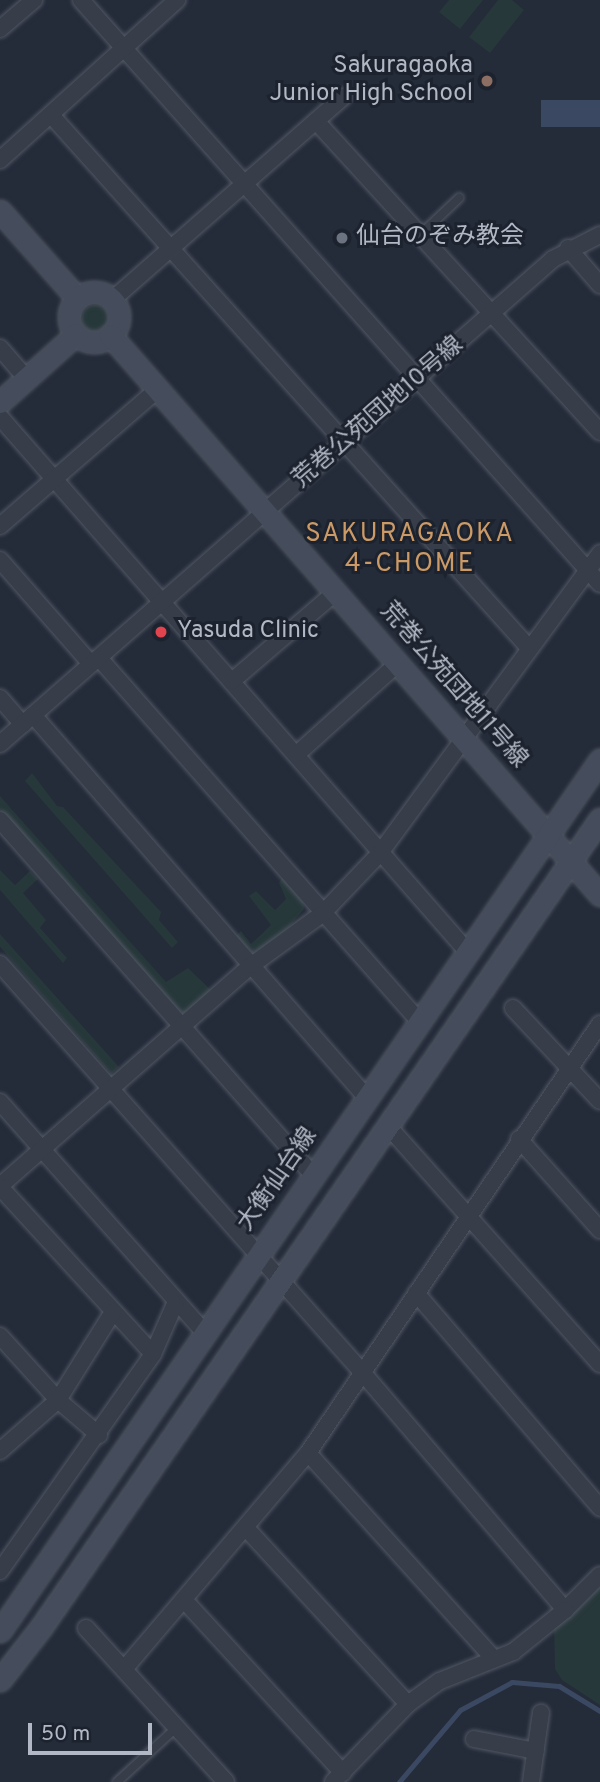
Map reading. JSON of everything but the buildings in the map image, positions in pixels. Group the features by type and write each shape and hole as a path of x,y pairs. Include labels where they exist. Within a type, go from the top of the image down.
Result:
{"main road":[{"path":"0,211 77,299"},
{"path":"91,292 112,300 119,314 110,335 89,341 76,334 69,320 77,299 91,292"},
{"path":"0,402 76,334"},
{"name":"荒巻公苑団地11号線","path":"110,335 600,895"},
{"name":"大衡仙台線","path":"0,1631 125,1455 257,1256 600,760"},
{"path":"0,1680 42,1626 600,819"}],"street":[{"path":"0,29 34,0"},
{"path":"81,0 600,584"},
{"path":"0,160 177,0"},
{"path":"112,300 343,97"},
{"path":"51,115 529,648"},
{"path":"316,121 600,432"},
{"name":"荒巻公苑団地10号線","path":"0,744 568,248 600,235"},
{"path":"568,248 600,285"},
{"path":"0,348 26,378"},
{"path":"0,526 158,389"},
{"path":"0,417 164,601 467,951"},
{"path":"153,1354 0,1187 252,965 322,914 380,853 466,741 529,648 600,553"},
{"path":"0,560 95,661 419,1021"},
{"path":"232,681 336,592"},
{"path":"296,755 398,663"},
{"path":"0,698 28,719 252,965 367,1098"},
{"path":"0,820 313,1175"},
{"path":"0,964 362,1372 565,1609"},
{"path":"513,1008 600,1101"},
{"path":"125,1668 308,1453 470,1216 519,1139 600,1024"},
{"path":"0,1102 176,1304 205,1333"},
{"path":"387,1125 600,1364"},
{"path":"519,1139 600,1230"},
{"path":"415,1293 600,1508"},
{"path":"0,1571 99,1435 153,1354 176,1304"},
{"path":"0,1451 58,1400 113,1312"},
{"path":"0,1336 58,1400 99,1435"},
{"path":"308,1453 493,1658"},
{"path":"246,1528 408,1704"},
{"path":"184,1600 338,1777 408,1704 440,1681 513,1652 565,1609 600,1575"},
{"path":"86,1628 226,1782"},
{"path":"531,1782 541,1713"},
{"path":"474,1739 536,1751"}],"lane":[{"path":"419,234 459,198"},
{"path":"117,1782 177,1727"}],"shaded area":[{"path":"449,0 483,0 460,29 439,12"},
{"path":"498,0 512,0 524,10 490,53 469,37"},
{"path":"95,305 104,309 108,318 104,327 95,331 86,327 82,318 86,309"},
{"path":"32,773 57,806 63,807 161,912 159,920 178,942 172,948 25,781"},
{"path":"0,796 166,982 188,968 211,990 185,1013 176,1010 0,810"},
{"path":"0,870 15,885 30,871 38,879 23,893 46,920 40,928 67,958 63,963 0,890"},
{"path":"282,878 303,901 304,909 288,928 255,955 235,937 241,931 251,944 271,925 249,896 256,891 275,910 286,899 279,883"},
{"path":"0,934 119,1067 111,1074 0,947"},
{"path":"600,1586 600,1705 562,1680 555,1669 554,1628"}],"water":[{"path":"541,100 600,100 600,127 541,127"}],"waterway":[{"path":"399,1782 460,1710 512,1682 559,1686 600,1711"}],"place":[{"name":"Sakuragaoka Junior High School","path":"487,81"},
{"name":"仙台のぞみ教会","path":"342,238"},
{"name":"Yasuda Clinic","path":"161,632"}],"district":[{"name":"SAKURAGAOKA 4-CHOME","path":"410,550"}]}
